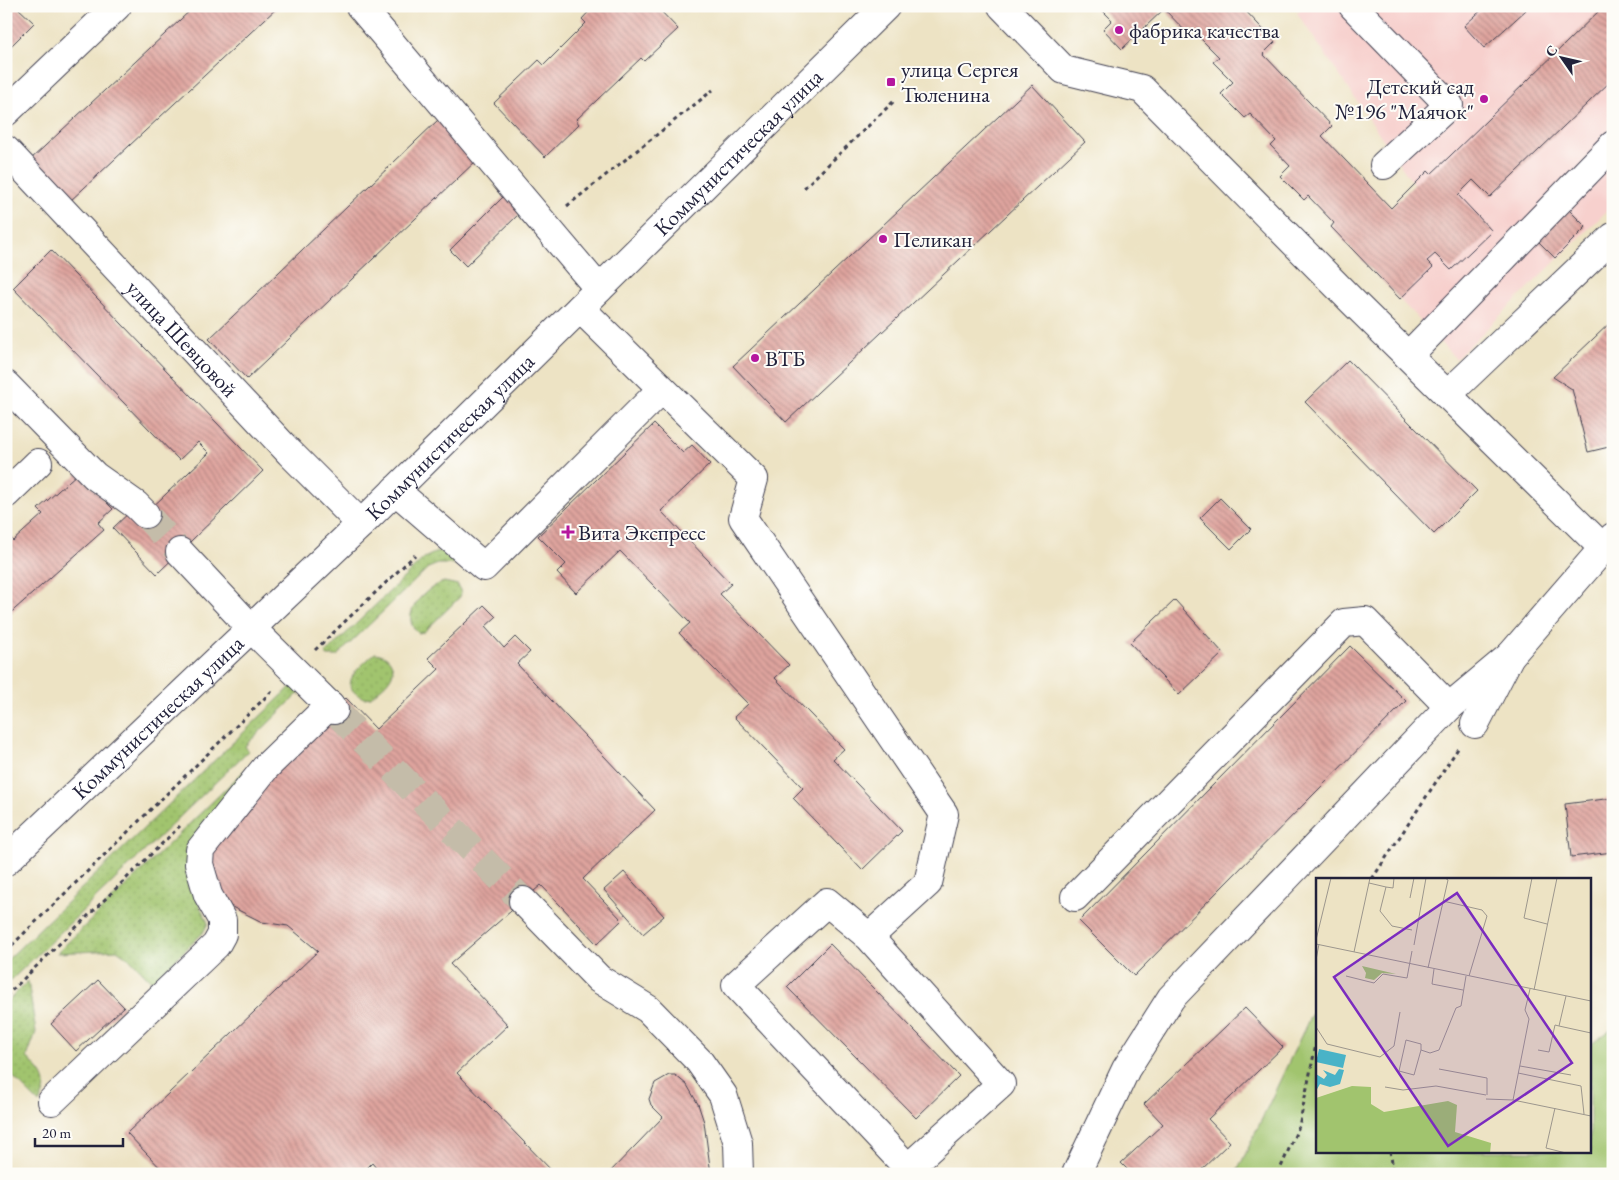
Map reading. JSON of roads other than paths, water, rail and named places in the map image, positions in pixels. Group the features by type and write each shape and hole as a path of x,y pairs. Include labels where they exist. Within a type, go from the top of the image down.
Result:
{"main road":[{"path":"6,112 117,6"},
{"path":"360,6 544,224 589,299 662,389 754,479 744,518 944,814 928,883 869,937"},
{"name":"Коммунистическая улица","path":"6,862 361,524 886,6"},
{"path":"1002,6 1064,70 1142,89 1447,394 1608,542 1510,656 1449,707 1172,998 1126,1069 1076,1174"},
{"path":"1352,6 1449,105 1384,165"},
{"path":"1408,356 1613,145"},
{"name":"улица Шевцовой","path":"6,150 283,446 361,524"},
{"path":"1447,394 1613,237"},
{"path":"6,385 95,476 136,505 145,514"},
{"path":"395,490 484,566 662,389"},
{"path":"6,494 38,463"},
{"path":"52,1101 216,945 222,934 222,920 208,894 198,864 200,850 266,768 332,708 251,628 180,552"},
{"path":"1075,897 1344,623 1366,622 1449,707"},
{"path":"1475,724 1510,656"},
{"path":"523,901 599,979 648,1010 699,1061 723,1095 738,1143 739,1174"},
{"path":"827,902 869,937 1000,1084 908,1168 736,986 827,902"}],"tunnel":[{"path":"145,514 180,552"},
{"path":"334,710 523,901"}],"place":[{"name":"фабрика качества","path":"1119,30"},
{"name":"улица Сергея Тюленина","path":"891,82"},
{"name":"Детский сад №196 \"Маячок\"","path":"1484,99"},
{"name":"Пеликан","path":"883,239"},
{"name":"ВТБ","path":"755,358"},
{"name":"Вита Экспресс","path":"568,532"}]}
